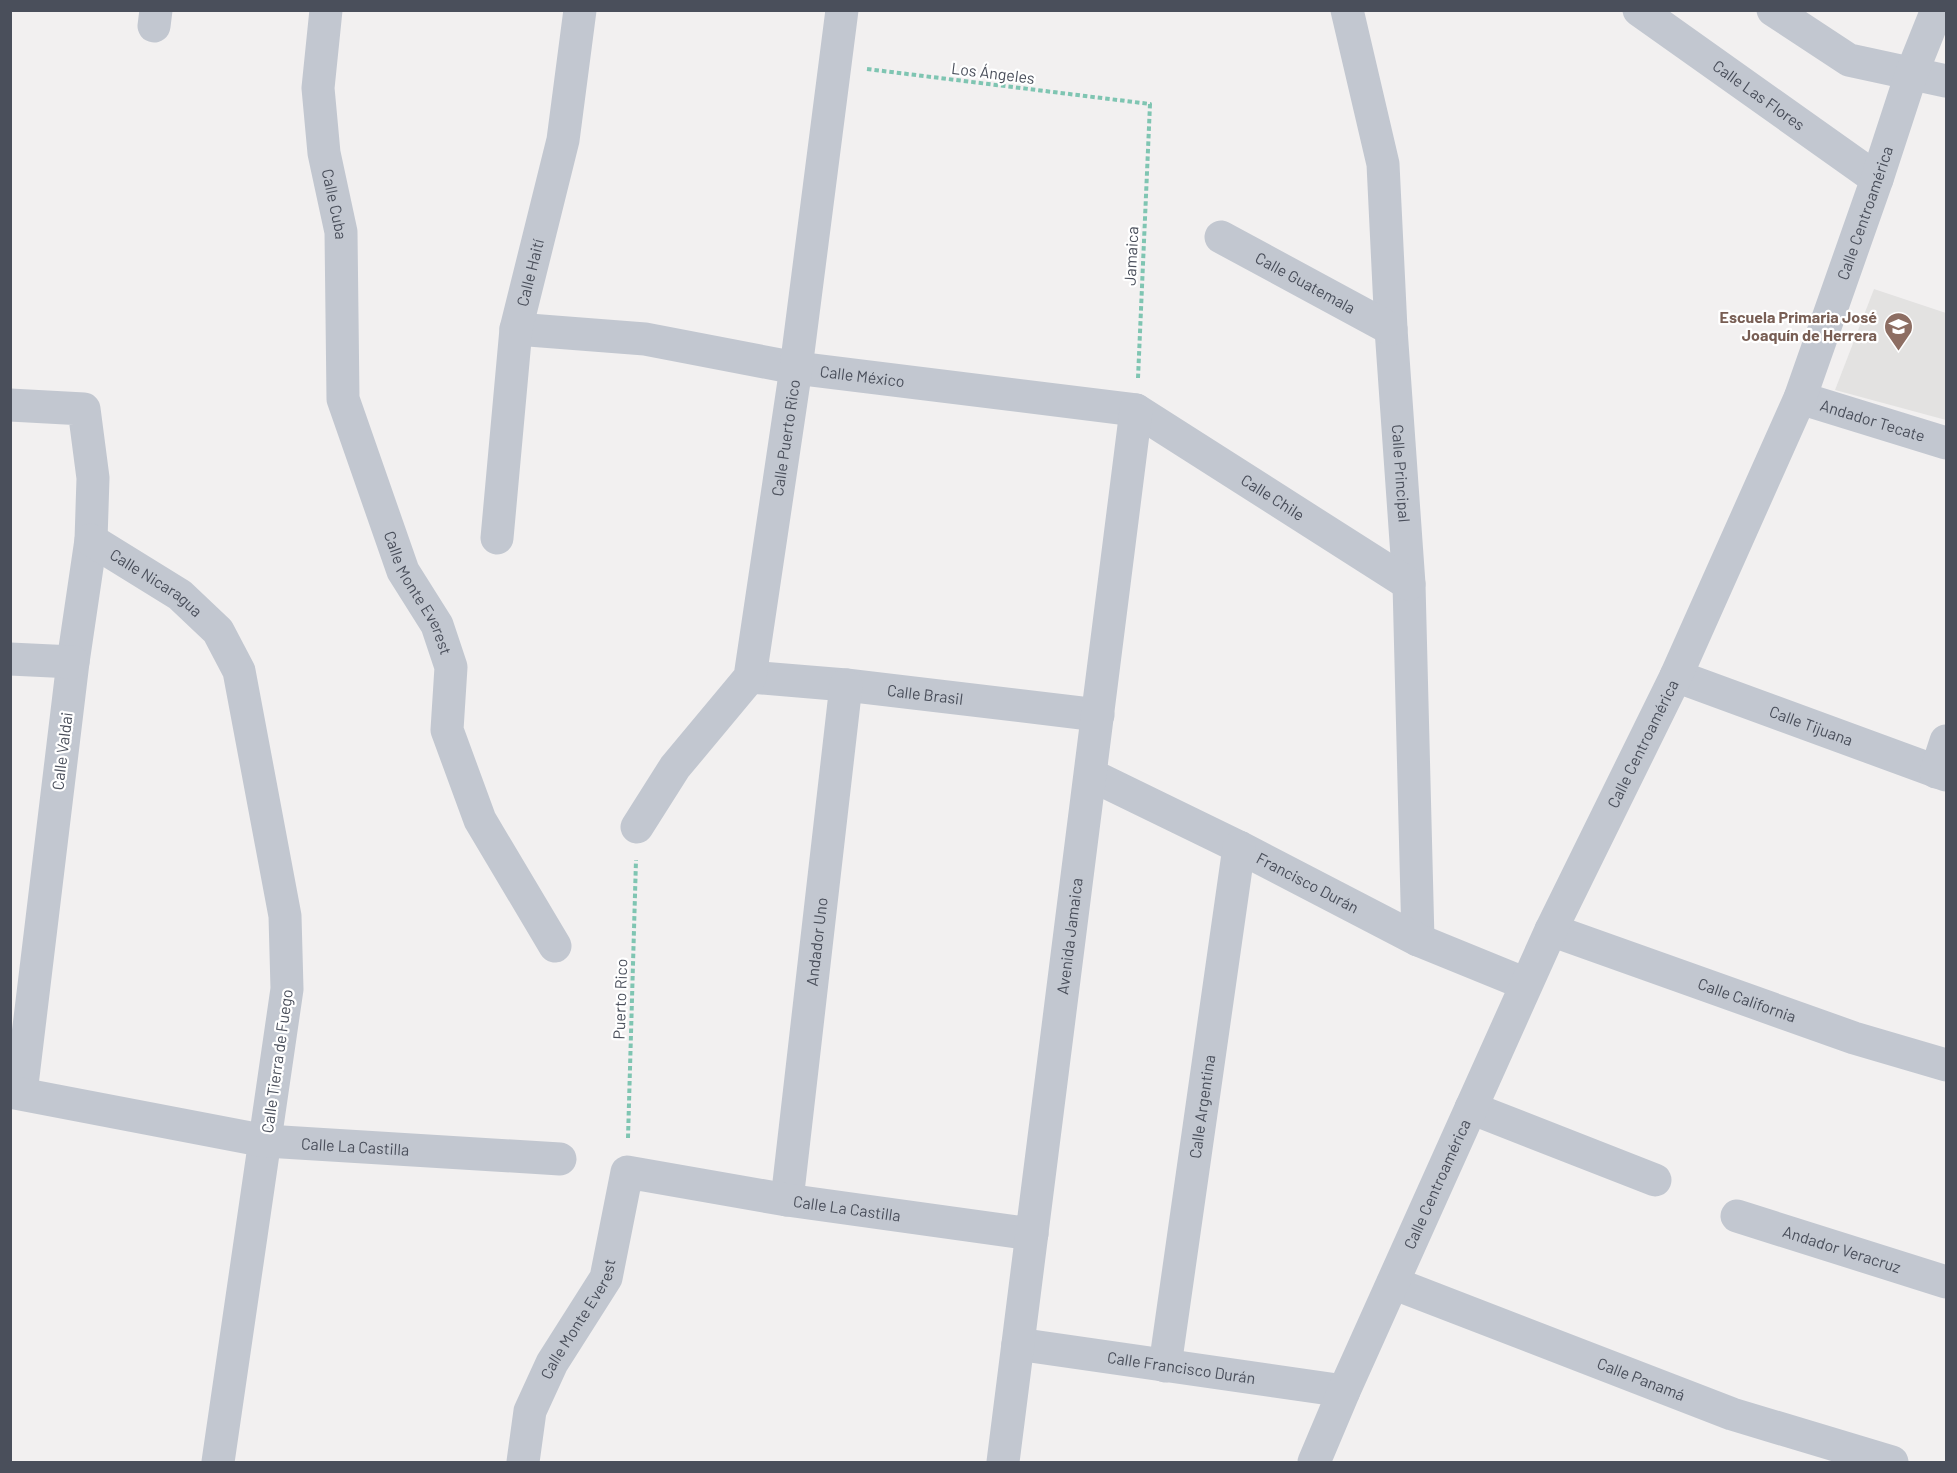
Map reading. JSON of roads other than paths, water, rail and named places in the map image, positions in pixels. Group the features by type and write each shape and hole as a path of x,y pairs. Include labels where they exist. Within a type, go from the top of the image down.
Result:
{"street":[{"name":"Calle Cuba","path":"326,10 318,88 324,153 341,232 343,399"},
{"name":"Calle Haití","path":"497,538 516,329 563,140 580,10"},
{"name":"Calle Puerto Rico","path":"750,677 796,368 842,10"},
{"name":"Calle Principal","path":"1347,10 1383,164 1391,329 1409,584 1418,940"},
{"name":"Calle Las Flores","path":"1639,10 1877,179"},
{"path":"1773,10 1849,60 1947,81"},
{"name":"Calle Centroamérica","path":"1314,1462 1526,984 1676,676 1800,398 1911,75 1936,10"},
{"name":"Calle Guatemala","path":"1221,237 1391,329"},
{"name":"Calle México","path":"516,329 645,339 796,368 1136,410"},
{"name":"Andador Tecate","path":"1800,398 1947,443"},
{"name":"Calle Monte Everest","path":"343,399 403,571 437,625 452,667 447,730 480,820 555,946"},
{"name":"Calle Valdai","path":"10,405 84,409 93,478 91,540 16,1092"},
{"name":"Calle Chile","path":"1136,410 1409,584"},
{"name":"Avenida Jamaica","path":"1003,1462 1136,410"},
{"name":"Calle Nicaragua","path":"91,540 180,596 218,631"},
{"name":"Calle Tierra de Fuego","path":"218,631 239,671 285,916 287,989 218,1462"},
{"path":"10,659 73,662"},
{"name":"Calle Tijuana","path":"1676,676 1941,773"},
{"path":"637,827 675,766 750,677"},
{"name":"Calle Brasil","path":"750,677 846,685 1098,715"},
{"name":"Andador Uno","path":"787,1200 846,685"},
{"path":"1941,773 1947,741"},
{"name":"Francisco Durán","path":"1091,775 1239,847 1418,940 1526,984"},
{"name":"Calle Argentina","path":"1165,1366 1239,847"},
{"name":"Calle California","path":"1551,930 1854,1038 1947,1065"},
{"name":"Calle La Castilla","path":"16,1092 266,1141 560,1159"},
{"path":"1471,1108 1655,1180"},
{"name":"Calle Monte Everest","path":"523,1462 530,1411 552,1363 606,1278 627,1172"},
{"name":"Calle La Castilla","path":"627,1172 787,1200 1032,1234"},
{"name":"Andador Veracruz","path":"1737,1216 1947,1282"},
{"name":"Calle Panamá","path":"1394,1283 1732,1414 1892,1462"},
{"name":"Calle Francisco Durán","path":"1018,1344 1344,1391"}],"place":[{"name":"Escuela Primaria José Joaquín de Herrera","path":"1898,352"}]}
